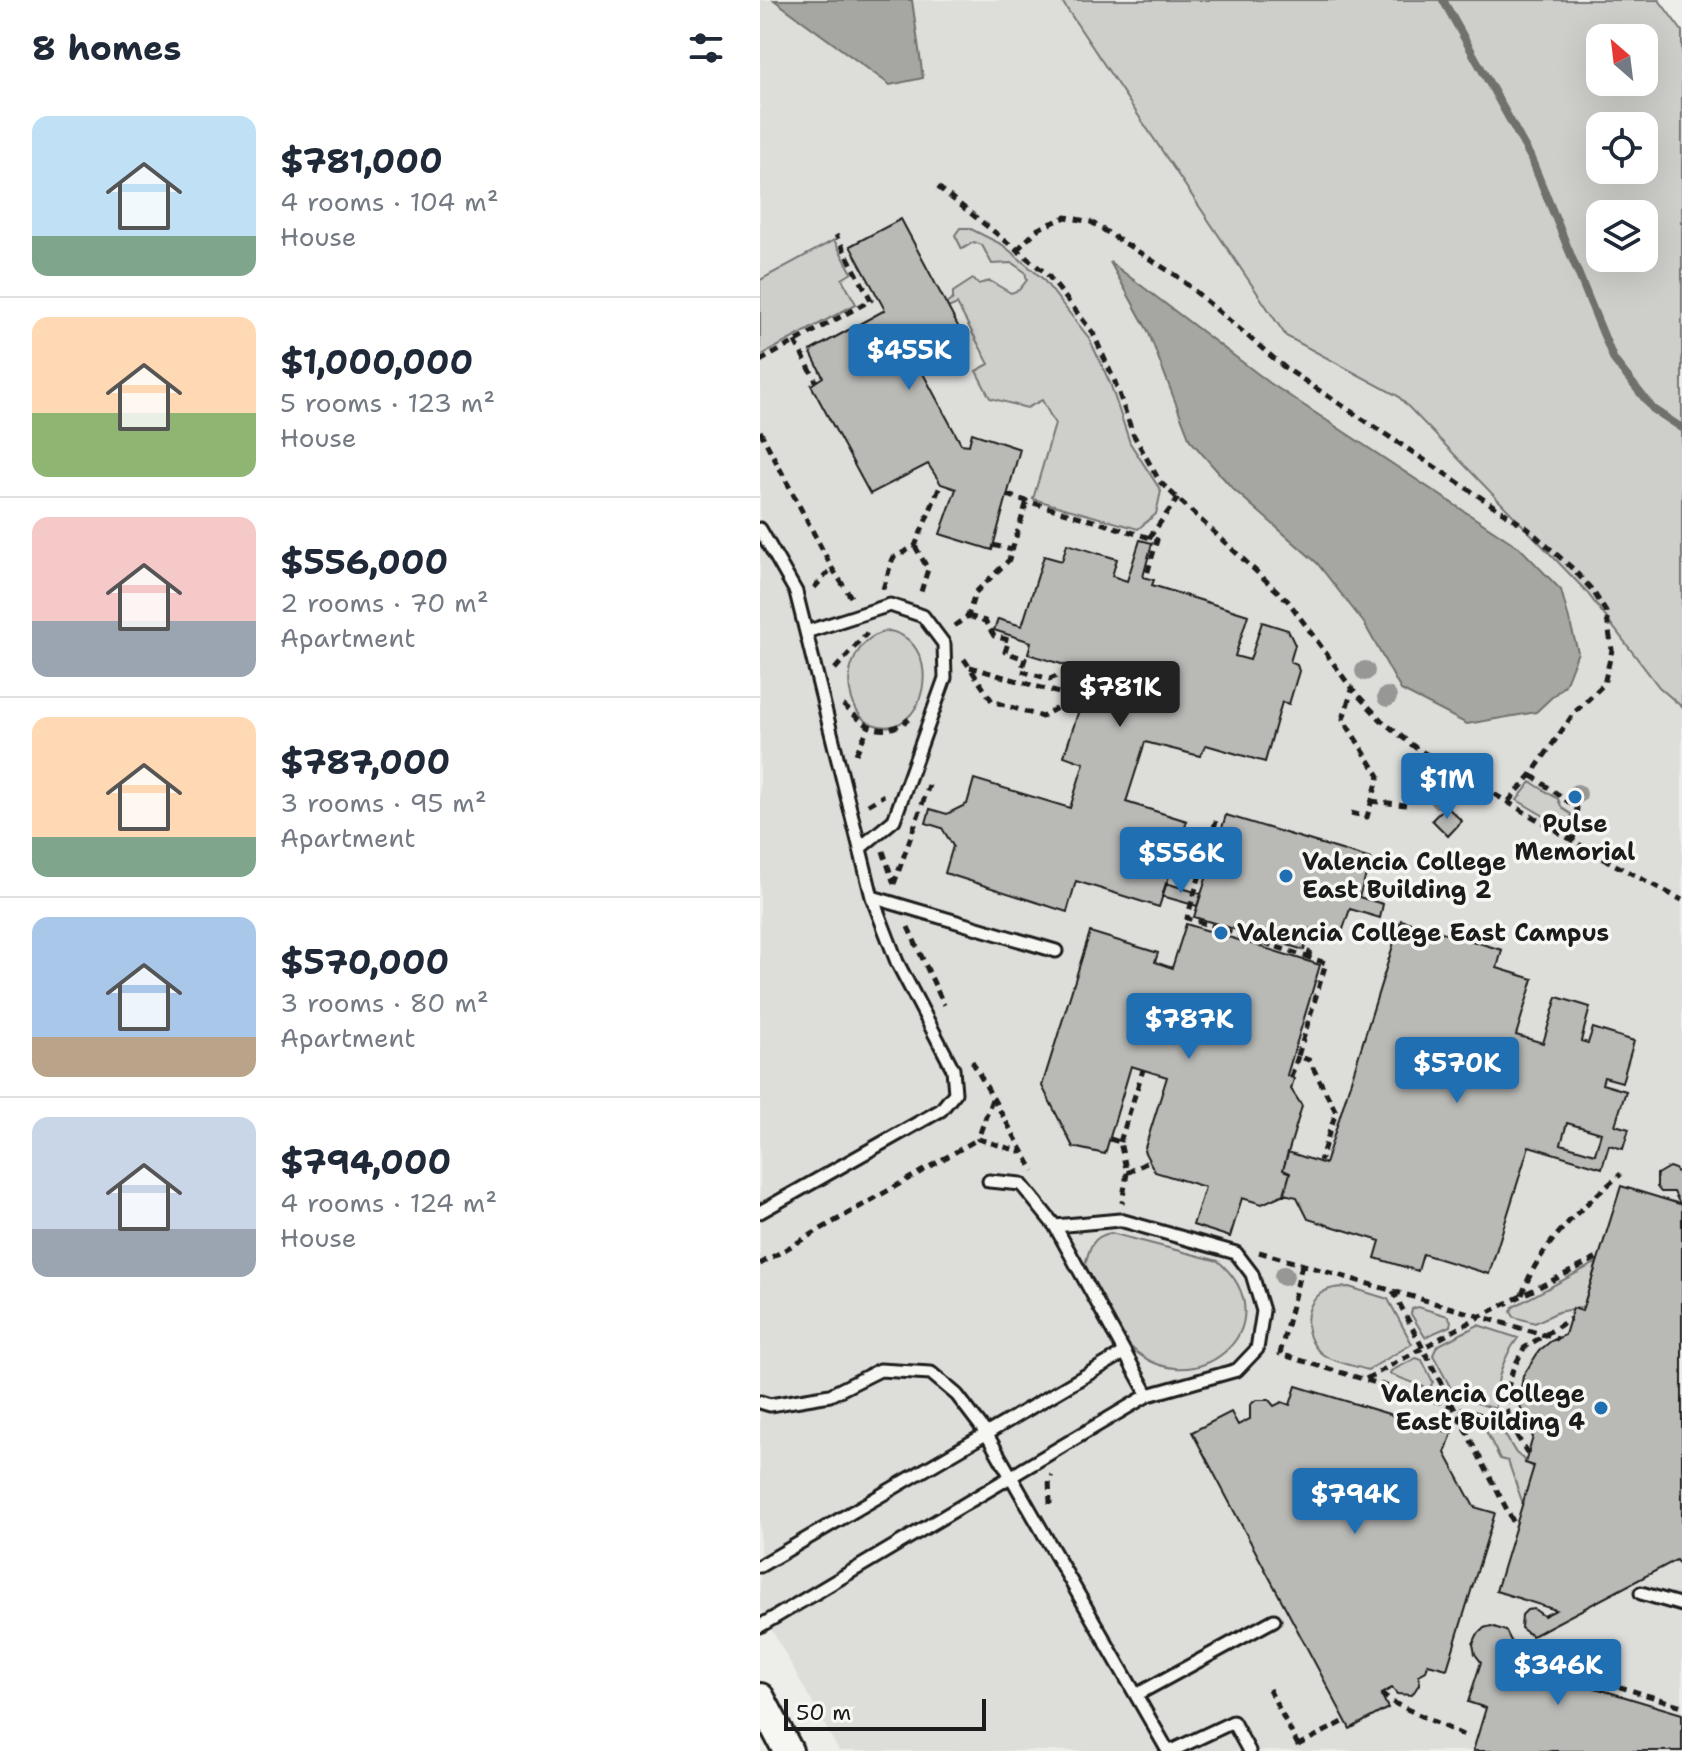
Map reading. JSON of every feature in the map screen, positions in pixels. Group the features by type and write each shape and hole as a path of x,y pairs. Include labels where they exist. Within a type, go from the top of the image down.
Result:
{"street":[{"path":"760,1698 788,1751"}],"lane":[{"path":"760,529 796,592 872,897 897,962 953,1069 955,1093 941,1110 760,1212"},
{"path":"806,632 890,605 923,616 944,644 945,678 894,820 860,848"},
{"path":"872,897 1056,951"},
{"path":"989,1181 1021,1184 1055,1226 1148,1395"},
{"path":"760,1626 1148,1395 1237,1370 1257,1349 1263,1311 1252,1274 1236,1253 1120,1220 1055,1226"},
{"path":"760,1566 1124,1353"},
{"path":"760,1402 770,1405 830,1395 880,1370 931,1373 957,1395 986,1433 1170,1751 1233,1722 1249,1751"},
{"path":"1641,1593 1682,1605"},
{"path":"1136,1695 1274,1620"}],"path":[{"path":"938,187 1047,274 1093,333 1115,382 1133,434 1160,482 1288,601 1352,689 1382,721 1416,748 1573,841 1682,900"},
{"path":"1017,250 1038,229 1066,217 1091,222 1177,276 1284,367 1527,528 1593,591 1606,612 1612,650 1604,684 1574,713 1508,802"},
{"path":"760,361 871,300 836,235"},
{"path":"795,341 816,381"},
{"path":"760,431 832,568 813,589 825,625 836,680"},
{"path":"883,590 893,558 915,546 941,484"},
{"path":"1007,495 1157,540 1146,578"},
{"path":"1149,538 1178,498"},
{"path":"954,626 968,616 975,593 1009,560 1027,501"},
{"path":"993,545 1012,550"},
{"path":"915,546 928,569 920,595"},
{"path":"968,616 985,621 994,636 1009,640 1005,652 1025,659 1021,671 1050,679 1069,671 1077,690"},
{"path":"835,669 864,634 876,629"},
{"path":"964,659 992,701 1042,717 1079,694 1093,691 1077,690 1066,695 969,666"},
{"path":"1351,813 1367,817 1379,776 1343,719 1352,689"},
{"path":"841,710 840,701 869,726 883,731 917,715 912,730"},
{"path":"850,747 854,759 869,726"},
{"path":"1531,775 1577,808 1573,841"},
{"path":"868,805 882,797 889,788"},
{"path":"864,794 901,906 928,975 948,1014"},
{"path":"1371,801 1406,805"},
{"path":"1216,821 1187,918 1326,963 1291,1077"},
{"path":"1308,958 1317,931"},
{"path":"968,1053 1036,1174"},
{"path":"1298,1056 1309,1060 1336,1112 1320,1161"},
{"path":"1122,1203 1127,1173 1120,1142 1143,1070"},
{"path":"760,1264 978,1139 992,1098"},
{"path":"978,1139 1022,1152"},
{"path":"1110,1139 1120,1142"},
{"path":"1127,1173 1150,1161"},
{"path":"1522,1296 1544,1250 1578,1211 1621,1174"},
{"path":"1110,1204 1134,1205"},
{"path":"1253,1246 1260,1253 1558,1339"},
{"path":"1365,1379 1599,1257"},
{"path":"1302,1265 1280,1354 1528,1429"},
{"path":"1393,1290 1516,1527"},
{"path":"1528,1454 1509,1423 1506,1395 1513,1369 1524,1348 1541,1334 1570,1319"},
{"path":"1056,1470 1049,1479 1049,1491 1050,1504 1057,1517"},
{"path":"1552,1666 1682,1706"},
{"path":"1269,1689 1300,1748 1345,1721"},
{"path":"1381,1694 1467,1737"}],"shaded area":[{"name":"Valencia College East Campus","path":"760,0 1609,0 1603,24 1586,24 1586,96 1655,96 1682,129 1682,1751 839,1751 760,1608"},
{"path":"774,0 912,0 923,78 890,85"},
{"path":"1061,0 1659,0 1682,31 1682,707 1659,687 1585,590 1398,396 1286,336"},
{"path":"960,228 969,228 1003,245 1042,278 1089,338 1110,383 1130,443 1161,491 1156,514 1138,529 1033,499 1055,424 1042,400 1027,408 990,398 976,371 989,364 957,304 948,308 946,304 953,299 953,292 973,279 978,284 990,281 1011,293 1019,290 1027,280 1025,272 1012,263 992,264 982,245 974,242 962,249 955,235"},
{"path":"834,240 852,273 842,279 856,304 760,356 760,280"},
{"path":"1110,262 1270,383 1520,548 1561,590 1578,652 1565,685 1536,712 1467,724 1401,690 1364,623 1317,563 1232,488 1190,440 1148,331"},
{"path":"890,631 908,640 919,654 923,671 922,690 916,707 905,720 890,726 872,724 861,716 852,700 849,685 852,664 863,646 870,638"},
{"path":"1531,782 1558,799 1562,808 1571,814 1572,822 1566,829 1517,800"},
{"path":"1111,1233 1218,1261 1238,1286 1245,1311 1239,1334 1224,1352 1203,1365 1178,1368 1151,1361 1126,1342 1109,1316 1085,1265 1095,1240"},
{"path":"1597,1262 1583,1307 1558,1312 1535,1323 1514,1317 1511,1312 1513,1307"},
{"path":"1349,1287 1388,1299 1412,1344 1368,1370 1325,1356 1317,1349 1308,1331 1307,1320 1313,1301 1330,1289"},
{"path":"1418,1307 1448,1316 1450,1326 1425,1337 1411,1314 1412,1309"},
{"path":"1478,1325 1518,1338 1501,1372 1496,1409 1455,1396 1433,1355 1437,1346"},
{"path":"1416,1358 1422,1360 1433,1382 1429,1389 1390,1374"},
{"path":"1483,1425 1502,1430 1516,1453 1534,1468 1523,1504 1508,1461 1500,1459"}],"building":[{"path":"901,219 967,343 920,368 961,444 969,445 972,433 1020,449 992,550 940,534 956,489 941,484 928,464 870,494 811,385 823,377 810,351 885,310 850,246"},
{"path":"1140,540 1152,543 1143,577 1154,580 1152,585 1248,615 1235,656 1250,660 1262,622 1288,630 1295,645 1290,662 1297,665 1299,671 1289,704 1282,702 1265,762 1206,745 1200,756 1145,742 1126,802 1187,821 1159,907 1076,881 1067,912 945,873 953,846 942,828 926,823 930,809 947,814 967,804 974,779 1070,808 1084,763 1064,756 1079,710 1087,712 1098,675 1028,654 1031,642 994,630 998,619 1022,626 1044,556 1062,561 1067,544 1117,559 1112,576 1127,581"},
{"path":"1446,806 1462,821 1448,836 1432,820"},
{"name":"Valencia College East Building 2","path":"1226,815 1371,859 1359,897 1383,904 1380,918 1350,909 1340,938 1310,929 1304,950 1194,917"},
{"path":"1166,883 1201,894 1197,906 1162,896"},
{"path":"1401,920 1502,950 1497,968 1533,979 1516,1035 1543,1043 1557,997 1590,1007 1581,1041 1588,1043 1593,1028 1634,1041 1622,1082 1604,1077 1602,1084 1626,1091 1615,1125 1629,1129 1623,1149 1609,1145 1602,1168 1529,1146 1489,1274 1423,1254 1418,1271 1375,1258 1380,1241 1308,1219 1297,1197 1284,1194 1290,1173 1283,1170 1288,1152 1325,1164","holes":["1567,1123 1601,1133 1595,1154 1561,1144"]},
{"path":"1186,924 1320,965 1287,1075 1294,1079 1291,1089 1302,1106 1283,1170 1290,1173 1284,1194 1262,1204 1242,1198 1230,1237 1193,1225 1205,1187 1155,1172 1144,1151 1167,1077 1131,1066 1105,1154 1073,1147 1042,1086 1090,932 1158,953 1155,962 1172,968"},
{"name":"Valencia College East Building 4","path":"1669,1167 1682,1178 1682,1569 1676,1560 1532,1636 1521,1628 1522,1615 1527,1610 1534,1609 1544,1616 1556,1610 1496,1591 1534,1466 1525,1463 1533,1437 1526,1426 1519,1401 1523,1376 1539,1351 1565,1335 1573,1308 1582,1311 1621,1186 1680,1204 1674,1192 1661,1192 1657,1187 1657,1174"},
{"path":"1296,1386 1452,1433 1445,1453 1474,1507 1495,1513 1447,1669 1428,1664 1426,1671 1419,1675 1420,1683 1412,1695 1397,1694 1392,1688 1381,1694 1388,1708 1350,1729 1192,1432 1231,1412 1238,1425 1250,1419 1250,1405 1256,1400 1269,1400 1274,1406 1282,1402 1290,1405"},
{"path":"1491,1626 1506,1631 1513,1645 1555,1656 1549,1674 1682,1714 1682,1751 1473,1751 1486,1708 1468,1702 1481,1662 1473,1644 1484,1628"}],"waterway":[{"path":"1443,0 1530,156 1614,360 1653,409 1682,428"}],"place":[{"name":"Pulse Memorial","path":"1575,797"},
{"name":"Valencia College East Building 2","path":"1286,876"},
{"name":"Valencia College East Campus","path":"1221,933"},
{"name":"Valencia College East Building 4","path":"1601,1408"}]}
